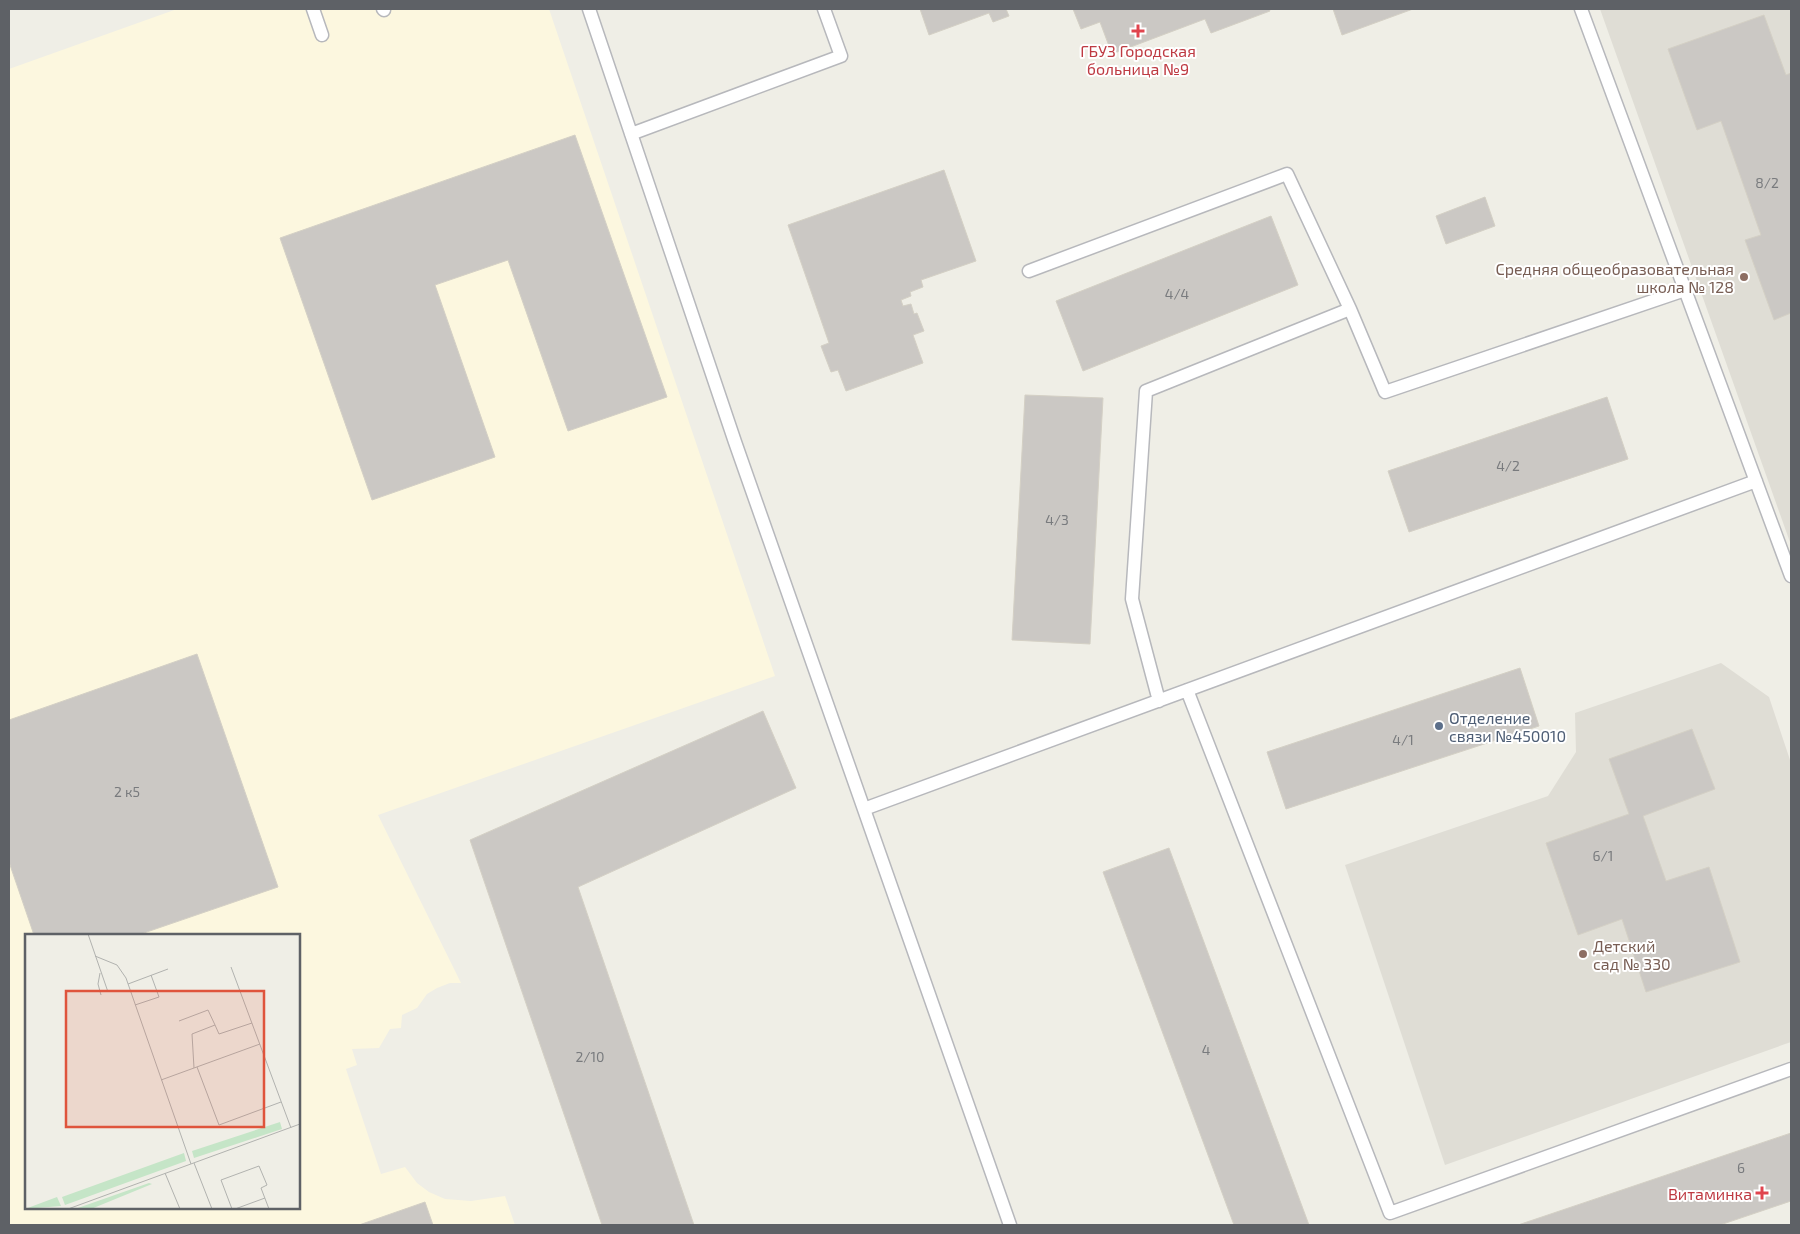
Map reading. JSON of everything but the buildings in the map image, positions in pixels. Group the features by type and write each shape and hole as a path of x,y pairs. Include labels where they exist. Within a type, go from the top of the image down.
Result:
{"lane":[{"path":"313,9 322,35"},
{"path":"588,9 735,442 1010,1225"},
{"path":"631,134 841,56 824,9"},
{"path":"1581,9 1791,576"},
{"path":"1029,271 1287,174 1350,308 1385,392 1685,290"},
{"path":"1158,701 1132,599 1146,391 1350,308"},
{"path":"864,809 1756,481"},
{"path":"1187,690 1390,1213 1791,1069"}],"shaded area":[{"path":"177,9 549,9 775,676 378,815 461,983 450,983 427,994 417,1008 402,1015 401,1028 390,1029 379,1048 352,1049 357,1065 346,1069 381,1174 405,1167 417,1183 429,1192 445,1199 471,1201 505,1196 515,1225 9,1225 9,69"},
{"name":"Средняя общеобразовательная школа № 128","path":"1600,9 1791,9 1791,545"},
{"name":"Детский сад № 330","path":"1721,663 1769,697 1791,763 1791,1042 1445,1165 1345,865 1548,796 1576,752 1575,713"}],"place":[{"name":"ГБУЗ Городская больница №9","path":"1138,31"},
{"name":"Средняя общеобразовательная школа № 128","path":"1744,277"},
{"name":"Отделение связи №450010","path":"1439,726"},
{"name":"Детский сад № 330","path":"1583,954"},
{"name":"Витаминка","path":"1762,1193"}]}
